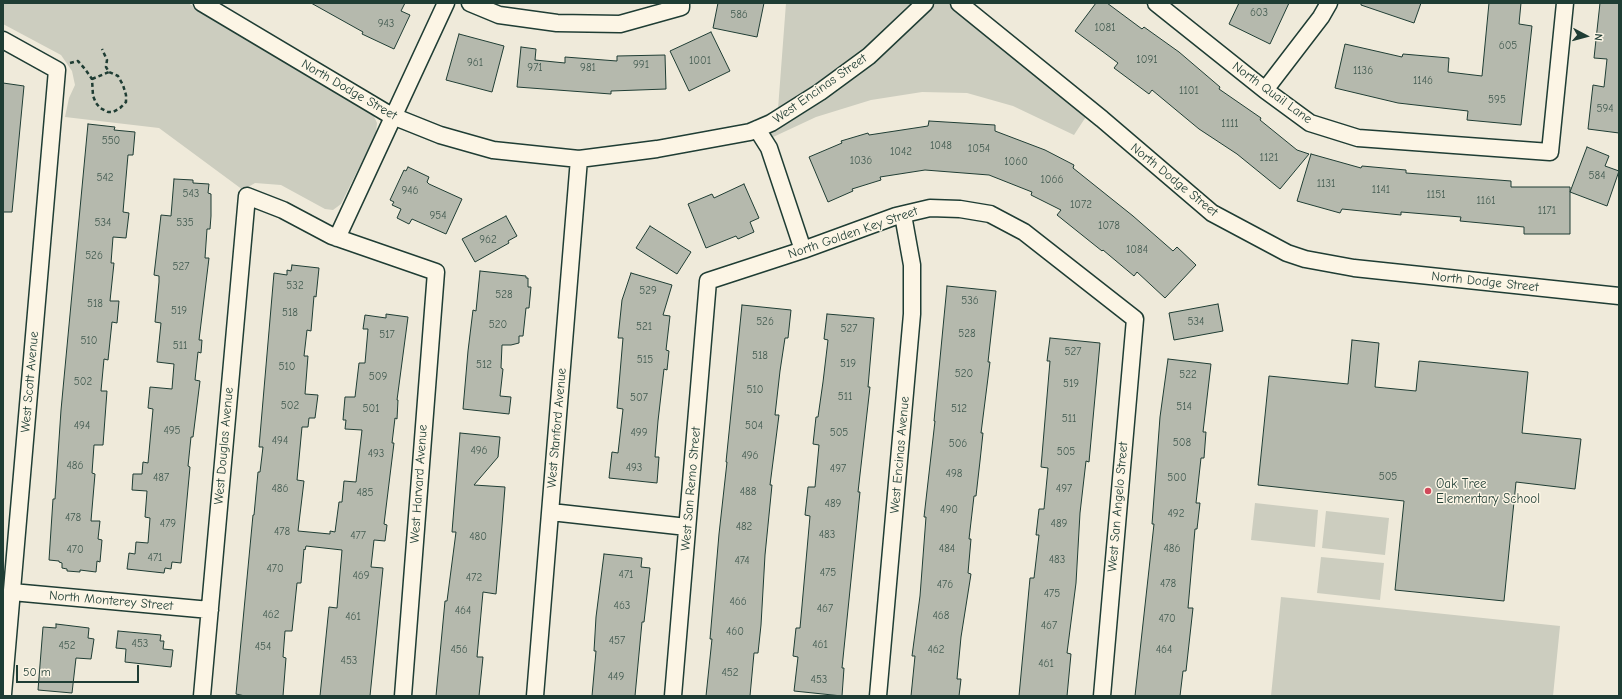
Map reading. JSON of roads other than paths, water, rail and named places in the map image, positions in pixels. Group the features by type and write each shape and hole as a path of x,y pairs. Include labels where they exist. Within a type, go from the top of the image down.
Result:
{"street":[{"name":"North Dodge Street","path":"202,3 394,117 440,135 493,150 579,159"},
{"path":"337,238 446,3"},
{"path":"470,3 499,15 557,23 620,24 681,5"},
{"name":"West Encinas Street","path":"579,159 658,149 750,132 771,123 820,92 862,60 925,3"},
{"name":"North Dodge Street","path":"959,3 1102,119 1212,213 1287,253 1305,259 1354,268 1619,296"},
{"name":"North Quail Lane","path":"1156,3 1310,123 1358,138 1550,152 1565,3"},
{"path":"1266,90 1330,3"},
{"name":"West Scott Avenue","path":"3,40 57,70 3,694"},
{"path":"757,129 769,148 803,250"},
{"name":"West Stanford Avenue","path":"535,696 579,159"},
{"name":"West Douglas Avenue","path":"202,696 247,196 283,210 337,238"},
{"name":"North Golden Key Street","path":"708,281 903,215 930,208 960,209 990,214 1024,232 1135,319"},
{"name":"West Encinas Avenue","path":"878,696 912,314 912,265 903,215"},
{"name":"West Harvard Avenue","path":"337,238 436,272 403,696"},
{"name":"West San Remo Street","path":"673,696 708,281"},
{"name":"West San Angelo Street","path":"1102,696 1135,319"},
{"path":"551,512 687,527"},
{"name":"North Monterey Street","path":"12,592 210,610"}],"place":[{"name":"Oak Tree Elementary School","path":"1428,491"}]}
